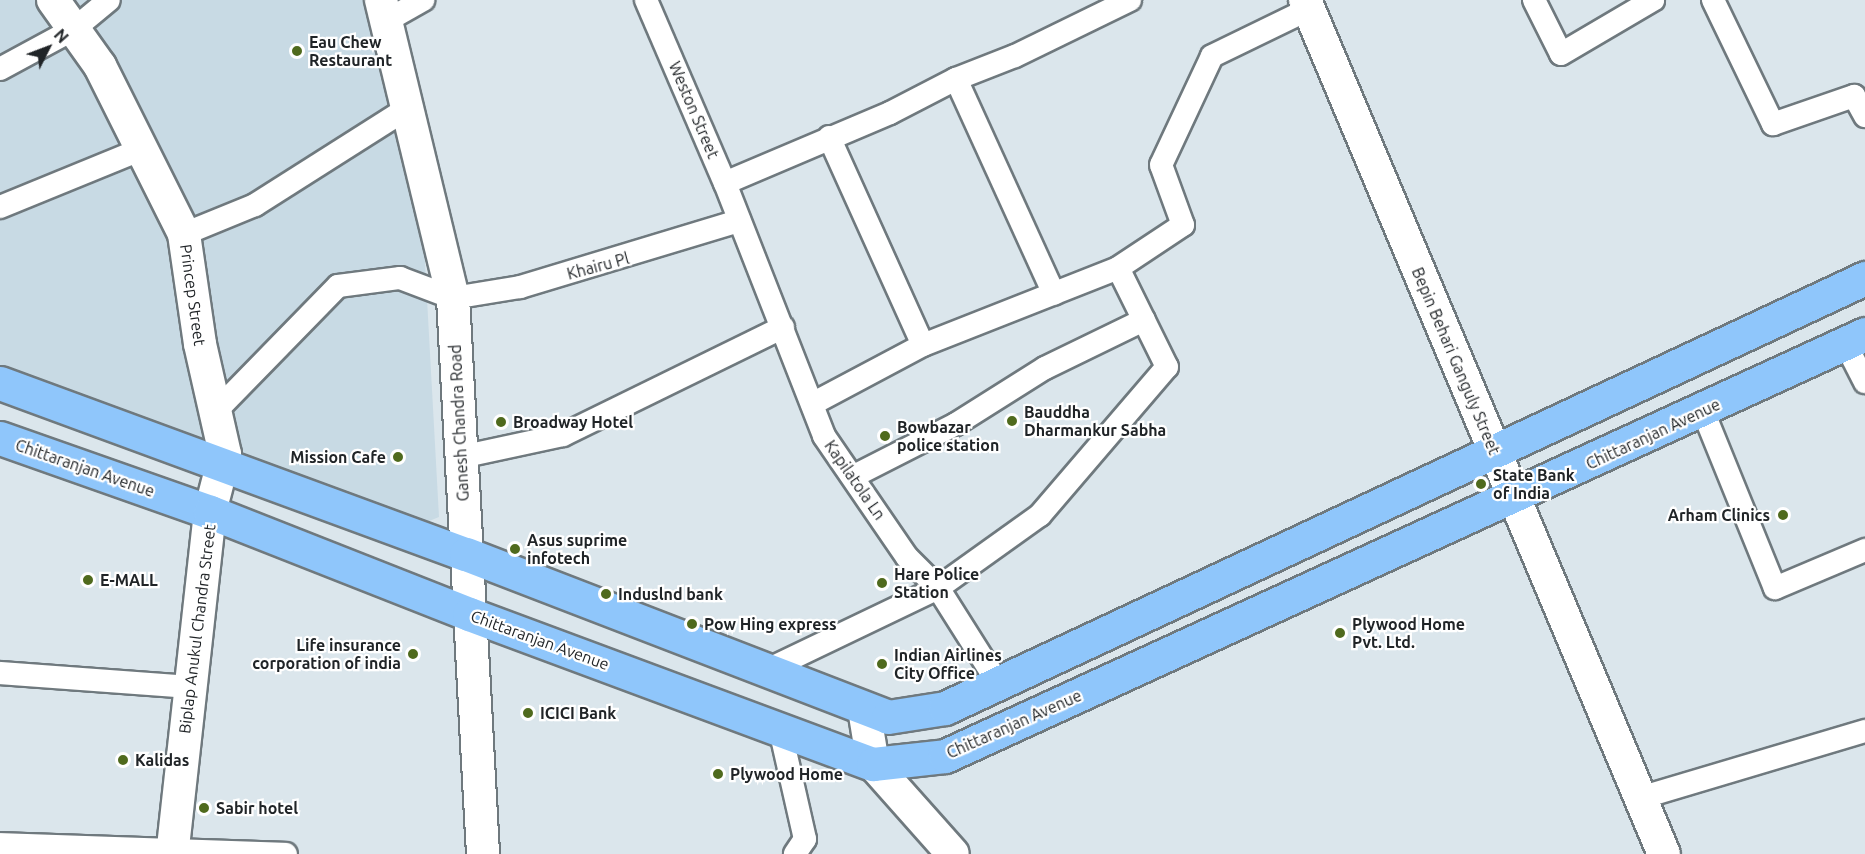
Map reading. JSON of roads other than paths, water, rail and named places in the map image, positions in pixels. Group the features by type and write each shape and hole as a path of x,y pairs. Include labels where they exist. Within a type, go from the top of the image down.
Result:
{"main road":[{"name":"Princep Street","path":"53,0 100,66 184,234 200,344 225,454 210,512"},
{"name":"Bepin Behari Ganguly Street","path":"1307,4 1664,854"},
{"name":"Ganesh Chandra Road","path":"383,10 453,298 483,854"},
{"path":"0,383 466,554 763,672 888,717 945,708 1494,449 1865,278"},
{"name":"Chittaranjan Avenue","path":"0,438 210,512 469,614 873,764 945,756 1703,411 1855,338"},
{"name":"Biplap Anukul Chandra Street","path":"172,851 210,512"},
{"path":"864,709 873,764 953,854"}],"street":[{"path":"0,69 74,28 109,0"},
{"path":"383,10 423,0"},
{"name":"Weston Street","path":"646,0 740,221"},
{"path":"725,183 890,113 956,79 1016,56 1130,0"},
{"path":"1534,0 1561,54 1653,0"},
{"path":"1713,0 1773,124 1854,96 1865,116"},
{"path":"812,404 923,345 1118,267 1183,225 1161,165 1212,56 1307,4"},
{"path":"956,79 1054,294"},
{"path":"184,234 255,205 408,108"},
{"path":"829,137 923,345"},
{"path":"0,207 142,149"},
{"name":"Khairu Pl","path":"453,298 520,287 648,252 740,221"},
{"name":"Kapilatola Ln","path":"740,221 824,436 854,476 907,557 938,588 998,683"},
{"path":"763,672 938,588 1040,515 1167,367 1118,267"},
{"path":"215,411 338,286 400,278 453,298"},
{"path":"854,476 956,424 1045,368 1144,320"},
{"path":"461,457 563,435 783,327"},
{"path":"1855,338 1865,382"},
{"path":"1703,411 1775,588 1865,550"},
{"path":"0,673 189,687"},
{"path":"780,729 805,839 795,854"},
{"path":"1640,798 1865,731"},
{"path":"0,844 286,854"}],"place":[{"name":"Eau Chew Restaurant","path":"297,51"},
{"name":"Bauddha Dharmankur Sabha","path":"1012,421"},
{"name":"Broadway Hotel","path":"501,422"},
{"name":"Bowbazar police station","path":"885,436"},
{"name":"Mission Cafe","path":"398,457"},
{"name":"State Bank of India","path":"1481,484"},
{"name":"Arham Clinics","path":"1783,515"},
{"name":"Asus suprime infotech","path":"515,549"},
{"name":"E-MALL","path":"88,580"},
{"name":"Hare Police Station","path":"882,583"},
{"name":"Induslnd bank","path":"606,594"},
{"name":"Pow Hing express","path":"692,624"},
{"name":"Plywood Home Pvt. Ltd.","path":"1340,633"},
{"name":"Life insurance corporation of india","path":"413,654"},
{"name":"Indian Airlines City Office","path":"882,664"},
{"name":"ICICI Bank","path":"528,713"},
{"name":"Kalidas","path":"123,760"},
{"name":"Plywood Home","path":"718,774"},
{"name":"Sabir hotel","path":"204,808"}]}
